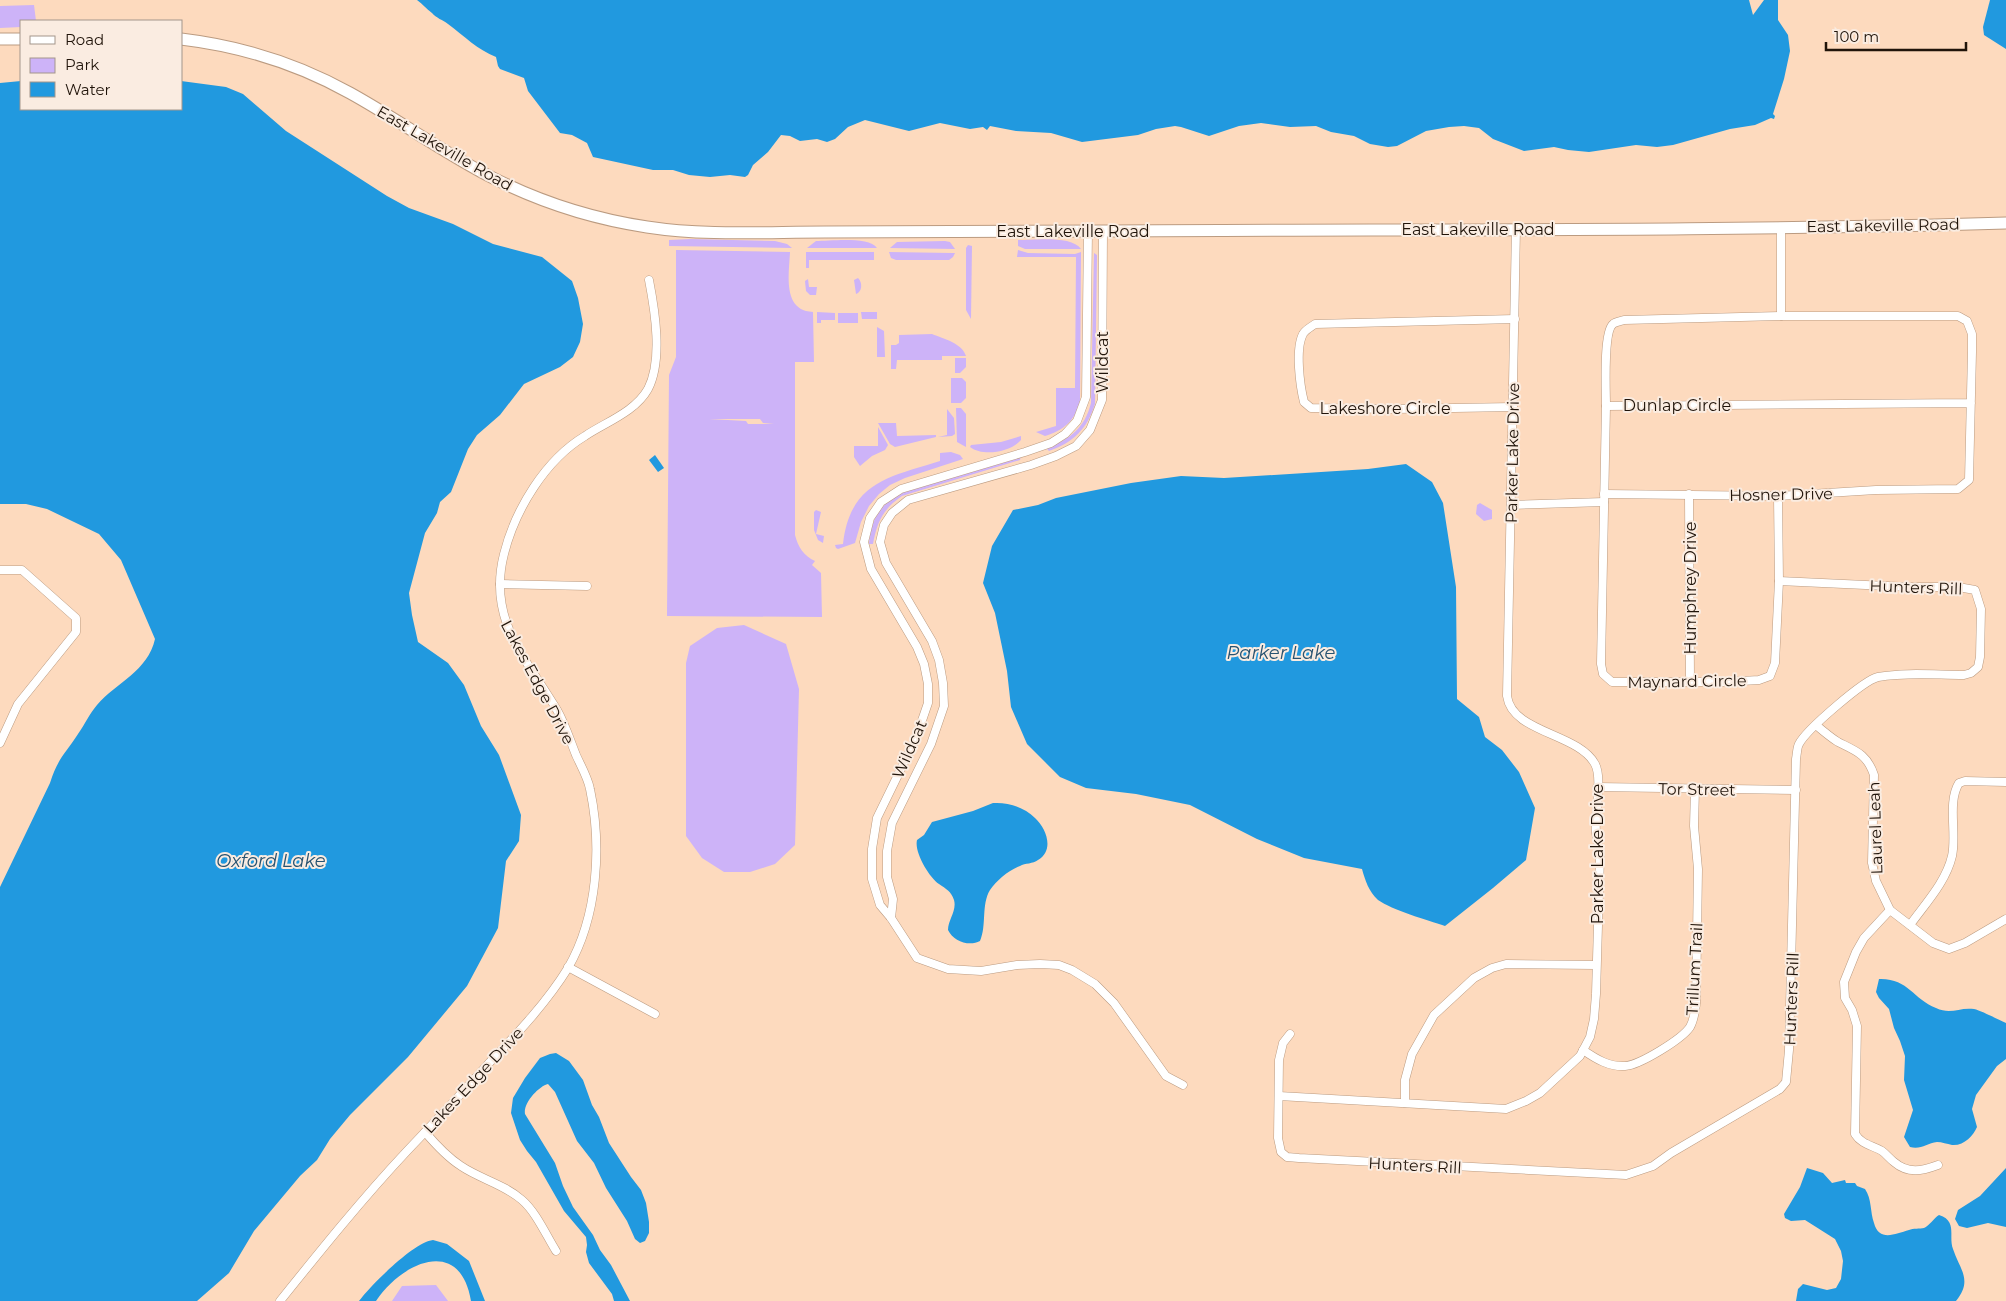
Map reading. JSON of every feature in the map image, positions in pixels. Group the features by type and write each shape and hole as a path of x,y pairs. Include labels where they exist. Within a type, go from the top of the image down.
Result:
{"main road":[{"path":"0,39 20,39"},
{"name":"East Lakeville Road","path":"182,39 245,51 301,70 351,94 500,181 562,206 625,223 667,229 713,232 1103,231 1781,227 2006,223"}],"street":[{"path":"1781,227 1781,316"},
{"name":"Parker Lake Drive","path":"1279,1096 1506,1109 1526,1102 1540,1093 1580,1056 1590,1037 1596,994 1600,856 1596,833 1596,766 1588,754 1528,723 1514,713 1508,705 1516,228"},
{"name":"Wildcat","path":"1088,231 1086,397 1077,421 1065,434 1051,443 901,489 881,502 870,518 864,542 866,556 871,569 917,647 924,664 928,684 928,703 916,738 877,818 872,849 872,879 880,905 892,918 917,958 948,969 981,971 1017,965 1040,964 1059,966 1072,970 1095,984 1114,1003 1166,1076 1183,1085"},
{"name":"Wildcat","path":"892,918 893,899 887,877 887,860 892,823 931,744 944,706 940,660 932,641 886,563 880,542 884,525 892,514 908,500 1040,461 1076,446 1090,430 1102,400 1103,231"},
{"name":"Lakes Edge Drive","path":"280,1301 391,1168 549,997 568,967 584,932 592,897 597,839 590,786 559,714 508,632 501,609 502,558 520,510 541,476 581,438 632,407 648,388 655,356 656,336 655,312 649,280"},
{"name":"Dunlap Circle","path":"1958,488 1969,480 1971,403 1972,334 1967,321 1958,316 1644,318 1624,320 1613,324 1608,331 1606,406 1971,403"},
{"name":"Lakeshore Circle","path":"1513,407 1395,410 1311,408 1304,402 1301,390 1299,350 1303,334 1315,324 1515,319"},
{"name":"Maynard Circle","path":"1606,406 1600,626 1603,674 1612,682 1724,682 1759,680 1770,676 1775,663 1779,581 1778,496"},
{"path":"1035,449 1040,461"},
{"name":"Hosner Drive","path":"1512,504 1689,494 1778,496 1876,490 1958,488"},
{"name":"Humphrey Drive","path":"1689,494 1690,682"},
{"path":"866,556 882,551"},
{"path":"0,570 22,570 76,618 76,632 18,704 0,743"},
{"name":"Hunters Rill","path":"1290,1034 1283,1043 1279,1060 1278,1147 1287,1157 1616,1176 1640,1172 1653,1166 1671,1153 1780,1089 1786,1082 1789,1050 1796,759 1799,744 1816,725 1859,687 1873,679 1908,674 1964,675 1971,673 1978,667 1980,657 1981,609 1975,590 1958,587 1909,587 1779,581"},
{"path":"500,584 587,586"},
{"name":"Laurel Leah","path":"1816,725 1833,738 1860,752 1871,767 1874,775 1872,863 1876,881 1890,910 1933,943 1949,949 1965,944 2006,919"},
{"path":"1910,926 1939,885 1950,864 1953,846 1954,794 1959,783 1965,781 2006,782"},
{"name":"Tor Street","path":"1597,787 1796,790"},
{"name":"Trillum Trail","path":"1583,1050 1600,1061 1615,1066 1633,1065 1676,1040 1689,1028 1693,1020 1696,1004 1698,869 1694,826 1694,789"},
{"path":"1890,910 1864,938 1844,982 1845,998 1852,1010 1856,1026 1855,1134 1858,1140 1880,1150 1907,1170 1925,1170 1938,1165"},
{"path":"1405,1103 1405,1080 1412,1054 1421,1037 1434,1015 1474,978 1492,968 1506,964 1596,965"},
{"path":"568,967 655,1014"},
{"path":"425,1132 446,1156 462,1167 495,1183 522,1200 532,1212 556,1251"}],"green space":[{"path":"34,5 36,20 20,20 20,27 0,28 0,6"},
{"path":"669,240 775,241 787,244 792,248 669,246"},
{"path":"1018,240 1061,240 1070,242 1081,249 1025,249 1018,246"},
{"path":"816,241 858,241 873,244 877,248 807,248"},
{"path":"897,242 950,242 955,249 890,248"},
{"path":"968,245 972,246 971,319 966,310 966,248"},
{"path":"676,250 790,252 789,280 792,298 796,305 803,310 813,312 814,362 795,362 795,535 802,551 815,561 812,565 821,573 822,617 667,616 669,375 676,357","holes":["709,419 760,419 763,423 774,424 748,424 746,421"]},
{"path":"1018,250 1028,253 1075,254 1081,252 1080,401 1075,414 1068,424 1058,431 1045,436 1036,432 1056,426 1056,388 1075,388 1076,257 1017,257"},
{"path":"806,252 874,252 874,260 809,260 809,268 806,268"},
{"path":"889,252 955,253 949,260 896,260 891,258"},
{"path":"1094,253 1097,255 1095,404 1088,421 1078,434 1066,443 1049,451 1048,447 1064,440 1076,431 1085,419 1091,403"},
{"path":"858,278 861,282 861,287 860,291 856,294 854,280"},
{"path":"808,279 809,287 817,287 816,295 810,295 806,291 805,281"},
{"path":"817,312 835,313 835,320 821,320 821,323 817,323"},
{"path":"861,312 877,312 877,319 862,319"},
{"path":"838,313 858,313 858,323 838,323"},
{"path":"877,327 884,331 885,357 877,357"},
{"path":"932,334 957,345 966,356 942,356 942,360 897,360 896,369 891,369 891,345 899,343 899,335"},
{"path":"955,358 966,358 966,367 960,373 955,373"},
{"path":"951,378 962,378 966,382 966,398 961,403 951,403"},
{"path":"956,408 961,408 966,414 966,447 957,442"},
{"path":"947,409 954,418 955,434 938,437 947,435"},
{"path":"878,423 896,423 897,436 936,435 936,437 895,447 890,444"},
{"path":"878,427 888,445 885,450 872,456 860,466 854,457 854,446 878,446"},
{"path":"1021,436 1021,440 1011,448 997,452 982,452 970,447 971,445 1001,442"},
{"path":"951,452 960,455 963,459 905,478 890,485 879,494 869,506 861,522 855,543 836,548 835,545 843,544 847,523 854,507 863,495 875,485 889,478 940,461 940,453"},
{"path":"1021,456 1020,460 902,496 886,511 879,523 873,544 869,544 874,520 882,508 899,492"},
{"path":"1480,503 1492,510 1492,519 1484,521 1476,514 1477,505"},
{"path":"816,510 821,512 816,534 824,536 823,543 818,540 814,530 814,512"},
{"path":"744,625 786,644 799,689 795,845 775,864 750,872 724,872 702,858 686,836 686,663 690,646 717,628"},
{"path":"436,1285 448,1301 392,1301 402,1286"}],"water":[{"path":"417,0 1749,0 1753,15 1764,0 1778,0 1778,20 1788,35 1790,51 1784,79 1773,114 1775,116 1774,119 1771,118 1755,125 1730,129 1673,145 1657,147 1636,145 1589,152 1554,147 1524,151 1493,139 1479,128 1464,126 1426,131 1397,146 1388,147 1370,144 1354,136 1331,132 1316,126 1290,127 1261,123 1239,126 1209,136 1175,126 1156,129 1138,135 1082,142 1051,133 1016,131 990,126 987,130 983,127 970,129 940,123 909,131 865,120 848,127 835,139 827,142 817,139 800,141 790,136 781,135 768,152 753,165 745,177 730,175 710,177 689,175 673,170 653,170 593,157 587,143 572,135 560,133 528,91 524,78 500,69 496,57 477,47"},
{"path":"1990,0 2006,0 2006,49 1984,35 1983,27"},
{"name":"Oxford Lake","path":"20,81 20,110 182,110 182,81 226,87 243,94 286,131 387,196 409,208 453,224 493,244 542,257 572,281 578,298 583,324 580,342 573,357 560,367 524,384 500,415 477,435 468,449 451,492 440,502 437,513 425,533 409,593 418,642 448,663 464,685 481,726 499,755 521,815 519,841 506,861 498,928 467,986 408,1057 350,1115 330,1139 317,1160 300,1176 254,1231 229,1273 197,1301 0,1301 0,887 62,757 97,705 146,660 155,639 121,560 99,534 47,509 26,504 0,504 0,83"},
{"path":"655,455 664,468 658,472 649,460"},
{"name":"Parker Lake","path":"1406,464 1432,482 1443,503 1456,587 1457,699 1479,717 1485,737 1502,750 1519,772 1535,808 1526,860 1445,926 1401,911 1378,900 1370,890 1362,869 1304,858 1257,839 1190,805 1136,794 1086,788 1060,777 1027,744 1011,707 1007,671 995,613 983,583 992,546 1013,510 1038,505 1056,498 1131,483 1181,476 1224,478 1368,469"},
{"path":"993,803 1016,806 1031,814 1039,822 1045,833 1047,839 1046,851 1038,860 1012,870 993,886 987,896 980,941 966,943 957,940 948,930 955,904 953,897 950,892 935,881 927,870 918,851 917,840 924,835 932,822 973,811"},
{"path":"1879,979 1904,985 1921,1000 1941,1010 1974,1009 2006,1023 2006,1059 1997,1066 1976,1095 1972,1109 1977,1127 1973,1134 1964,1142 1952,1145 1937,1142 1914,1148 1910,1147 1904,1137 1913,1110 1904,1080 1905,1056 1889,1009 1876,992"},
{"path":"556,1053 569,1061 583,1080 609,1143 641,1190 646,1203 649,1222 649,1233 645,1241 640,1243 635,1239 627,1221 606,1188 594,1163 577,1141 555,1092 548,1084 540,1088 532,1096 526,1105 525,1114 555,1163 573,1207 593,1235 630,1301 614,1301 612,1294 589,1263 586,1252 586,1237 564,1211 536,1162 520,1140 511,1113 513,1098 540,1058"},
{"path":"1807,1168 1823,1173 1832,1183 1845,1180 1846,1183 1855,1183 1857,1186 1865,1189 1869,1197 1876,1229 1884,1235 1893,1235 1912,1229 1924,1228 1939,1215 1949,1221 1952,1244 1964,1275 1964,1287 1956,1301 1796,1301 1798,1289 1803,1284 1827,1290 1836,1288 1841,1279 1843,1261 1841,1251 1835,1239 1805,1220 1791,1221 1785,1218 1784,1214 1800,1187"},
{"path":"2006,1168 2006,1227 1988,1223 1967,1228 1959,1226 1955,1219 1958,1210 1980,1196"},
{"path":"433,1240 447,1244 469,1261 485,1301 471,1301 465,1280 455,1268 443,1262 429,1262 414,1267 400,1276 387,1287 376,1301 359,1301 404,1256 415,1248"}]}
